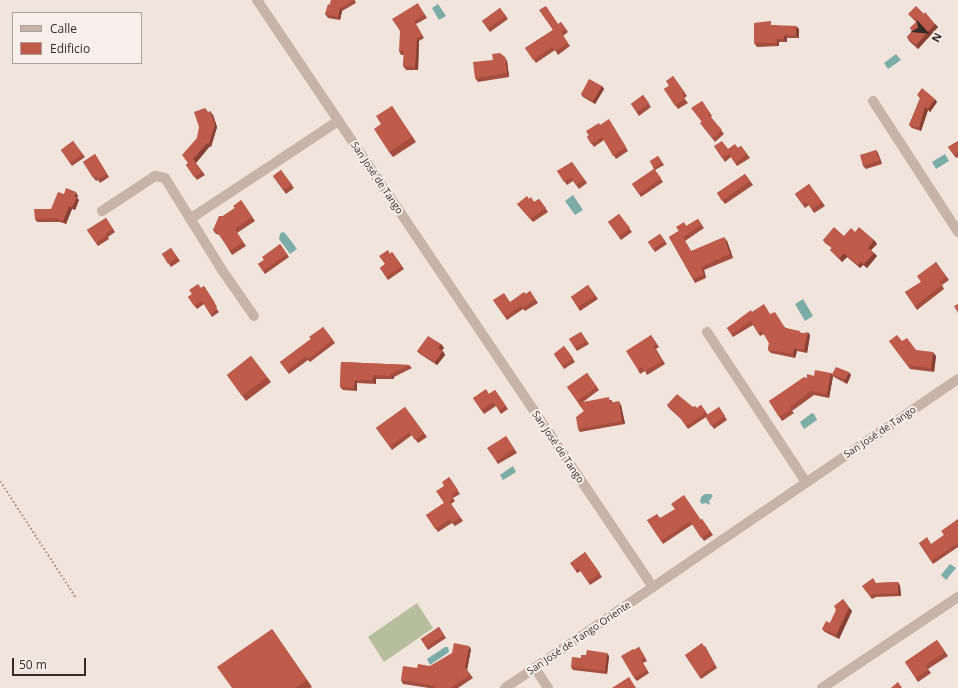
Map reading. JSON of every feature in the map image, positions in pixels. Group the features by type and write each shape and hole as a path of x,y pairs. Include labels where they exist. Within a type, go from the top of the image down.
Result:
{"street":[{"name":"San José de Tango","path":"257,0 653,587 958,379"},
{"path":"872,101 958,232"},
{"path":"190,219 338,120"},
{"path":"102,211 159,175 165,178 190,219 254,316"},
{"path":"707,332 806,482"},
{"name":"San José de Tango Oriente","path":"505,688 653,587"},
{"path":"822,688 958,597"},
{"path":"535,668 548,688"}],"path":[{"path":"0,481 76,598"}],"green space":[{"path":"417,603 433,628 384,662 368,637"}],"water":[{"path":"438,4 446,16 439,20 432,8"},
{"path":"896,54 901,60 888,69 884,63"},
{"path":"945,154 949,161 936,169 932,162"},
{"path":"573,195 583,210 575,215 565,201"},
{"path":"282,232 285,233 297,249 290,254 279,239"},
{"path":"803,299 813,316 805,321 795,304"},
{"path":"812,413 817,420 804,429 800,422"},
{"path":"513,466 516,472 503,480 500,475"},
{"path":"705,494 711,494 713,496 709,501 710,505 706,503 702,504 700,502 701,497"},
{"path":"950,564 956,568 946,580 941,575"},
{"path":"445,647 448,647 449,652 430,665 427,659"}],"building":[{"path":"331,0 354,0 340,8 338,17 325,14"},
{"path":"418,3 424,15 414,21 422,35 417,38 415,67 403,66 404,51 399,51 400,31 392,19"},
{"path":"546,6 558,24 561,22 566,29 561,32 568,43 555,51 552,47 533,60 525,48 553,30 539,10"},
{"path":"916,6 924,14 925,12 935,24 916,45 907,37 913,31 910,28 917,21 908,14"},
{"path":"500,8 506,16 488,28 482,21"},
{"path":"771,21 771,25 796,26 796,35 784,35 784,39 777,39 777,43 754,43 754,23"},
{"path":"500,53 505,57 507,73 475,78 473,62 493,60 492,54"},
{"path":"673,76 685,93 682,94 685,99 675,106 664,89 669,86 666,81"},
{"path":"589,79 602,86 593,101 581,94"},
{"path":"922,88 935,99 928,109 925,107 919,128 909,125 921,97 917,95"},
{"path":"643,95 649,103 637,112 631,104"},
{"path":"702,101 710,113 708,114 722,130 713,138 700,123 702,122 691,108"},
{"path":"392,106 412,137 389,152 374,129 381,124 376,116"},
{"path":"205,108 207,113 210,111 215,124 209,144 207,143 193,159 202,172 194,177 186,165 188,163 182,155 197,138 199,127 194,112"},
{"path":"609,119 626,147 613,156 602,137 591,144 587,137 589,136 586,131"},
{"path":"73,141 82,154 70,163 61,150"},
{"path":"722,141 728,149 735,144 738,148 741,146 747,154 735,163 729,154 722,158 714,146"},
{"path":"958,141 958,152 954,155 948,147"},
{"path":"876,150 880,160 863,166 860,155"},
{"path":"95,154 107,174 98,179 96,176 93,178 83,162"},
{"path":"658,156 662,163 654,168 650,161"},
{"path":"572,162 584,180 576,185 571,177 564,182 557,171"},
{"path":"654,169 661,178 639,194 632,184"},
{"path":"281,170 292,185 283,190 273,176"},
{"path":"745,174 750,181 722,201 717,193"},
{"path":"809,184 822,202 812,209 806,202 802,204 795,194"},
{"path":"66,188 76,192 74,196 77,197 72,207 69,206 63,221 57,218 35,219 34,209 51,209 58,192 64,194"},
{"path":"527,196 529,199 531,197 534,202 539,199 546,208 530,219 517,204"},
{"path":"241,200 252,217 235,229 243,242 230,251 217,232 213,230 219,216 223,216 235,208 233,206"},
{"path":"619,214 630,228 619,236 608,222"},
{"path":"106,218 113,229 106,233 107,235 96,243 87,230"},
{"path":"698,219 701,225 683,237 691,251 724,237 730,254 701,267 704,274 693,279 669,237 679,231 676,227 684,222 686,226"},
{"path":"834,227 844,236 851,228 855,232 859,227 874,240 868,248 874,253 864,264 861,262 858,265 844,253 840,258 830,250 832,248 823,240"},
{"path":"660,234 665,241 653,249 648,242"},
{"path":"280,244 287,254 263,271 258,264 264,260 262,257"},
{"path":"171,248 177,258 168,264 162,254"},
{"path":"388,250 390,254 392,252 402,266 386,277 380,268 385,264 379,256"},
{"path":"936,262 946,277 939,282 942,285 915,306 905,292 921,282 917,276"},
{"path":"198,284 201,288 204,286 215,303 214,304 217,309 210,314 202,301 194,306 188,297 192,294 189,290"},
{"path":"588,285 595,296 578,307 571,297"},
{"path":"530,291 535,299 523,308 521,305 505,317 493,300 504,293 510,302 524,292 526,294"},
{"path":"764,304 770,314 775,312 785,328 800,331 799,334 808,332 804,350 794,348 793,354 768,350 769,343 762,331 758,333 751,321 731,334 727,328 751,310 752,312"},
{"path":"958,304 958,313 954,306"},
{"path":"323,327 333,340 308,359 306,356 287,371 280,362 311,339 309,337"},
{"path":"581,332 586,341 575,348 569,339"},
{"path":"651,335 656,344 653,346 662,361 645,371 642,367 638,370 626,351"},
{"path":"897,335 902,341 907,338 916,350 933,352 931,368 907,365 889,341"},
{"path":"428,336 441,344 438,348 443,351 435,362 417,351"},
{"path":"564,346 573,358 562,366 554,354"},
{"path":"251,356 267,377 242,396 227,375"},
{"path":"341,362 409,365 391,374 391,376 374,375 373,380 355,380 354,388 340,387"},
{"path":"836,367 849,372 845,380 832,374"},
{"path":"815,370 831,373 827,394 811,391 790,407 791,410 779,417 769,401 804,377 807,378 807,374 814,376"},
{"path":"587,373 597,387 577,401 567,387"},
{"path":"486,389 489,394 495,390 506,406 499,410 493,402 481,410 473,398"},
{"path":"677,394 693,407 695,406 697,408 701,405 706,412 686,426 679,416 667,405"},
{"path":"609,397 610,403 619,401 622,421 578,429 576,417 584,411 578,403"},
{"path":"405,407 424,433 415,440 409,432 390,446 376,428"},
{"path":"719,407 725,416 711,426 705,416"},
{"path":"506,436 514,449 496,461 487,448"},
{"path":"449,477 458,490 451,495 453,498 449,501 460,517 452,523 450,519 435,529 426,515 444,503 436,491 444,486 442,482"},
{"path":"684,495 710,532 701,538 690,521 661,541 647,520 657,514 660,518 675,509 671,504"},
{"path":"958,519 958,543 931,561 919,543 927,537 931,544 944,535 941,531"},
{"path":"585,552 600,573 588,582 578,568 575,570 570,563"},
{"path":"873,578 876,583 898,582 898,593 873,594 870,596 862,586"},
{"path":"843,599 849,608 836,635 822,629 826,621 830,623 836,610 834,606"},
{"path":"439,627 444,635 426,647 421,639"},
{"path":"272,629 307,680 295,688 232,688 217,667"},
{"path":"937,640 945,652 926,665 928,670 916,678 905,662"},
{"path":"454,643 469,646 465,667 470,675 450,688 435,688 436,686 401,680 403,666 417,668 418,664 430,666 452,653"},
{"path":"702,643 715,665 699,676 685,655"},
{"path":"639,647 645,657 641,660 647,670 634,678 621,656"},
{"path":"587,650 607,653 605,671 571,667 572,657 581,658 581,655 586,655"},
{"path":"629,677 636,688 612,688"},
{"path":"898,682 902,688 891,688"}]}
